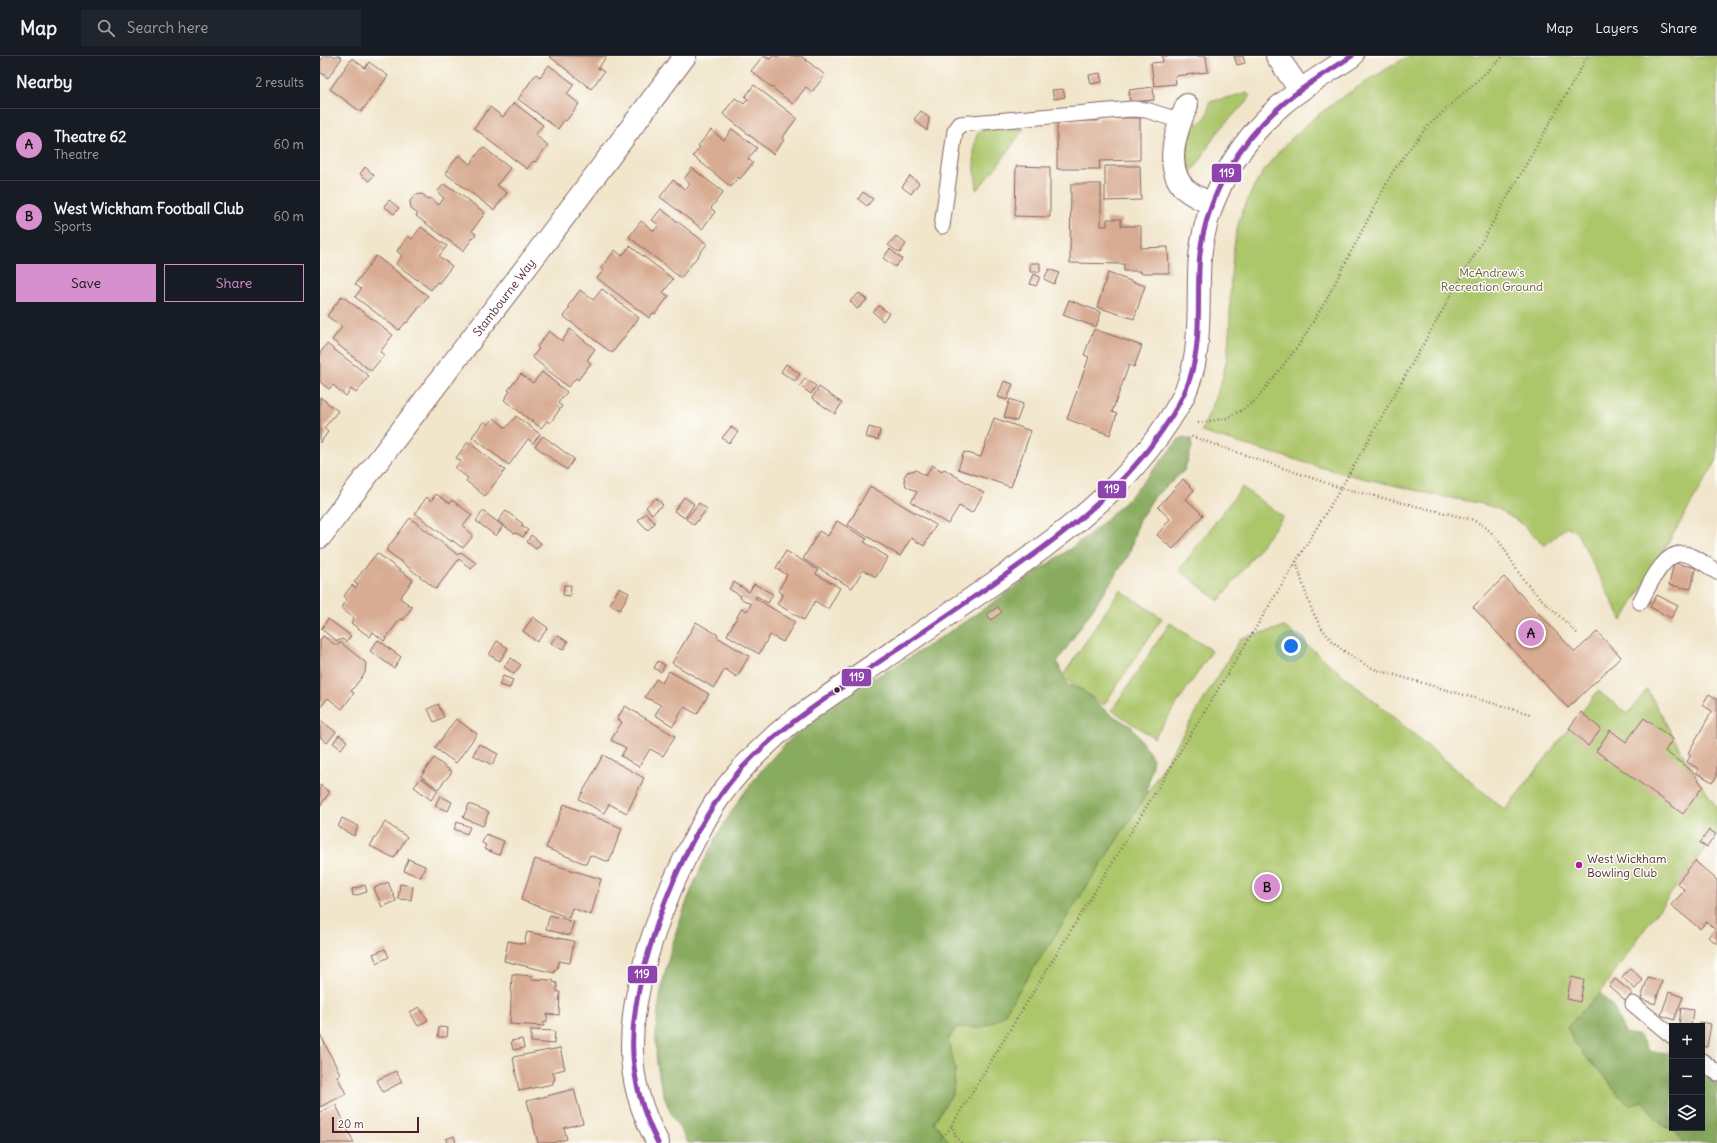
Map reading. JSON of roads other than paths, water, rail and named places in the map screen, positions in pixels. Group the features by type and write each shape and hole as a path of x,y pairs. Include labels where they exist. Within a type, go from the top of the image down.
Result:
{"street":[{"name":"Stambourne Way","path":"320,537 528,266 686,56"},
{"path":"1277,56 1300,90"},
{"path":"658,1143 641,1102 633,1063 633,1028 638,997 658,921 670,890 692,843 719,797 751,758 789,724 1039,551 1082,518 1102,501 1155,442 1185,393 1195,365 1198,344 1199,273 1202,246 1212,204 1229,167 1249,141 1280,106 1300,90 1352,56"},
{"path":"1184,113 1176,137 1173,156 1176,176 1179,182 1189,193 1212,204"}],"lane":[{"path":"942,226 955,131 960,124 1132,109 1184,113"},
{"path":"1640,602 1665,561 1676,554 1689,555 1717,572"},
{"path":"1633,1004 1669,1034"},
{"path":"1705,1063 1717,1073"}],"place":[{"name":"Theatre 62","path":"1531,633"},
{"name":"West Wickham Bowling Club","path":"1579,865"},
{"name":"West Wickham Football Club","path":"1267,887"}],"park label":[{"name":"McAndrew's Recreation Ground","path":"1492,279"}]}
